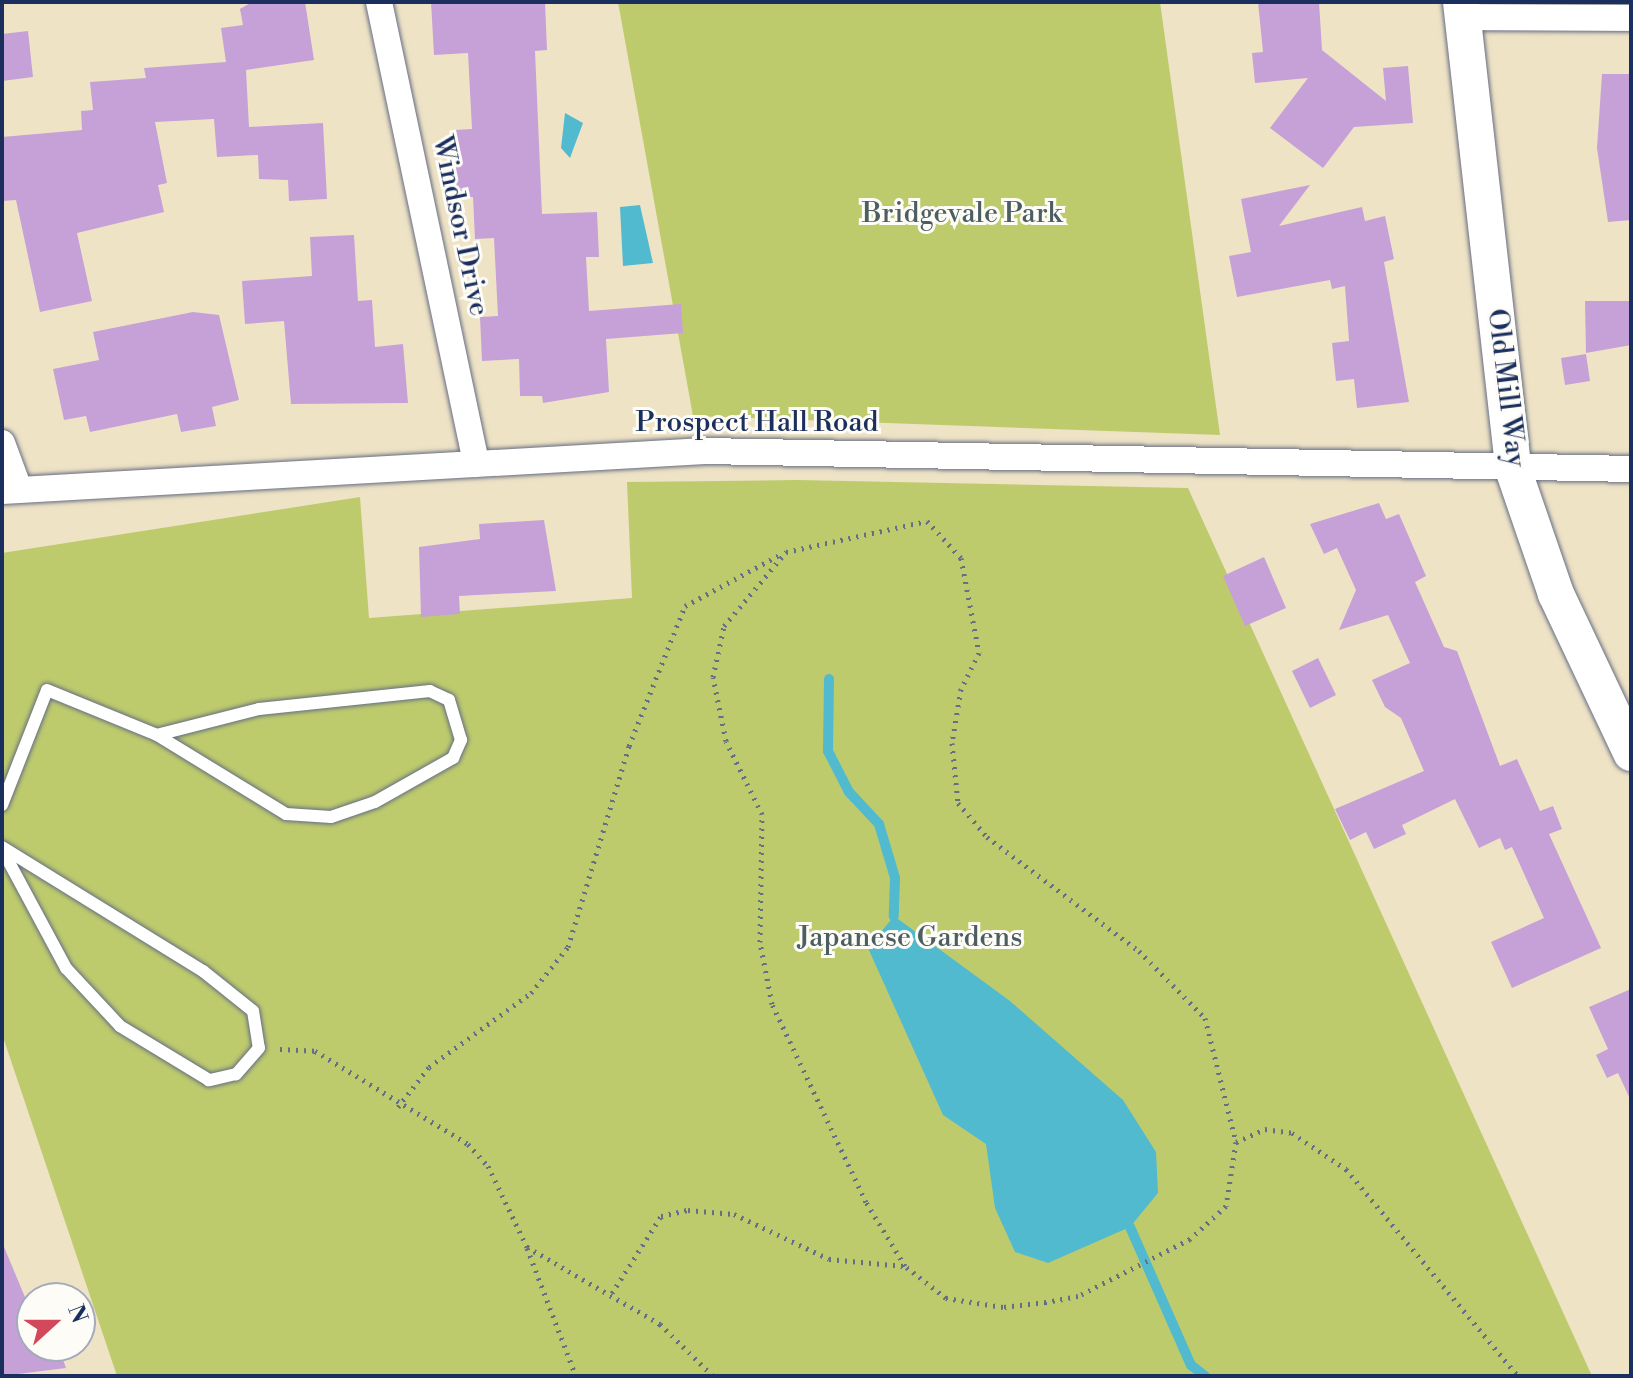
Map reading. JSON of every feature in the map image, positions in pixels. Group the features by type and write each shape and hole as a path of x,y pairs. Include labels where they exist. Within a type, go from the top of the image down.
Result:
{"street":[{"name":"Windsor Drive","path":"379,2 476,464"},
{"path":"1462,10 1631,18"},
{"name":"Old Mill Way","path":"1462,10 1513,469 1556,594 1631,753"},
{"path":"2,443 10,490"},
{"name":"Prospect Hall Road","path":"10,490 705,451 1631,469"}],"lane":[{"path":"2,805 47,690 157,735 286,814 331,817 453,758 461,740 449,700 430,691 259,709 157,735"},
{"path":"2,848 203,971 253,1011 259,1048 236,1074 209,1080 120,1026 66,968 2,848"}],"path":[{"path":"398,1107 429,1067 531,993 568,947 629,746 685,606 786,552 927,521 961,558 979,653 961,689 952,743 958,803 987,837 1139,951 1205,1018 1236,1142 1226,1206 1190,1239 1078,1296 1003,1307 946,1298 905,1266 793,1060 772,1004 760,942 762,814 726,741 713,677 724,626 786,552"},
{"path":"259,1048 315,1051 398,1107 468,1144 488,1166 527,1247 576,1376"},
{"path":"1236,1142 1265,1129 1292,1133 1346,1169 1518,1376"},
{"path":"612,1293 661,1216 688,1210 734,1214 829,1259 905,1266"},
{"path":"527,1247 612,1293 660,1324 713,1376"}],"green space":[{"name":"Bridgevale Park","path":"618,2 1160,2 1220,435 693,416"},
{"name":"Japanese Gardens","path":"797,480 1188,488 1592,1376 117,1376 96,1314 96,1282 85,1282 2,1034 2,553 360,497 369,618 632,598 627,482"}],"water":[{"path":"565,113 583,123 570,158 561,148"},
{"path":"640,205 653,263 623,266 620,207"},
{"path":"894,916 1010,1001 1123,1100 1156,1152 1158,1193 1130,1227 1048,1263 1015,1252 995,1208 986,1144 943,1115 868,948"}],"building":[{"path":"252,2 305,2 314,60 246,70 249,127 323,123 327,199 289,201 288,180 259,179 258,155 217,157 214,119 155,122 167,183 158,185 164,212 77,233 92,301 40,312 16,200 2,201 2,137 82,130 81,111 93,110 90,82 146,78 144,68 226,62 221,28 243,25 240,9"},
{"path":"431,2 545,2 547,50 535,51 542,214 597,212 599,257 586,257 589,311 681,304 683,333 606,339 609,392 543,403 542,396 520,396 519,359 482,361 480,317 498,316 494,238 475,239 473,197 457,198 454,130 472,129 468,53 434,55"},
{"path":"1258,2 1319,2 1322,50 1386,101 1383,68 1408,66 1413,123 1354,127 1323,168 1270,128 1308,78 1255,83 1252,53 1263,52"},
{"path":"28,31 33,77 2,81 2,34"},
{"path":"1602,74 1631,74 1631,220 1608,222 1597,148"},
{"path":"1310,185 1279,226 1362,207 1365,221 1385,216 1394,259 1384,262 1409,402 1357,408 1354,379 1336,381 1332,343 1349,341 1345,286 1332,289 1330,280 1237,297 1229,256 1251,252 1241,199"},
{"path":"354,235 358,301 372,300 375,347 403,344 408,403 291,404 284,321 245,324 242,281 312,276 310,237"},
{"path":"1585,301 1631,301 1631,345 1586,353"},
{"path":"193,312 219,315 239,400 212,407 216,426 181,432 177,414 90,432 86,416 64,420 53,369 99,360 93,332"},
{"path":"1586,354 1590,381 1565,385 1561,358"},
{"path":"1379,503 1386,519 1399,514 1426,576 1415,582 1444,647 1457,651 1500,766 1517,759 1540,811 1553,806 1562,829 1549,834 1601,948 1512,988 1491,942 1544,918 1512,847 1505,850 1500,838 1479,848 1455,799 1402,825 1406,834 1374,849 1366,832 1350,840 1335,809 1424,771 1401,718 1385,707 1372,680 1410,663 1388,615 1339,630 1356,590 1337,548 1324,554 1310,524"},
{"path":"544,520 556,591 459,596 460,614 421,617 419,547 480,539 479,524"},
{"path":"1264,557 1286,608 1245,626 1223,576"},
{"path":"1318,658 1336,695 1310,708 1292,671"},
{"path":"1631,989 1631,1101 1618,1073 1607,1078 1596,1055 1608,1049 1589,1007"},
{"path":"2,1242 19,1282 16,1282 16,1362 64,1362 66,1368 2,1376"}],"waterway":[{"path":"829,679 828,751 849,792 879,824 895,878 894,916"},
{"path":"1130,1227 1191,1365 1205,1376"}]}
